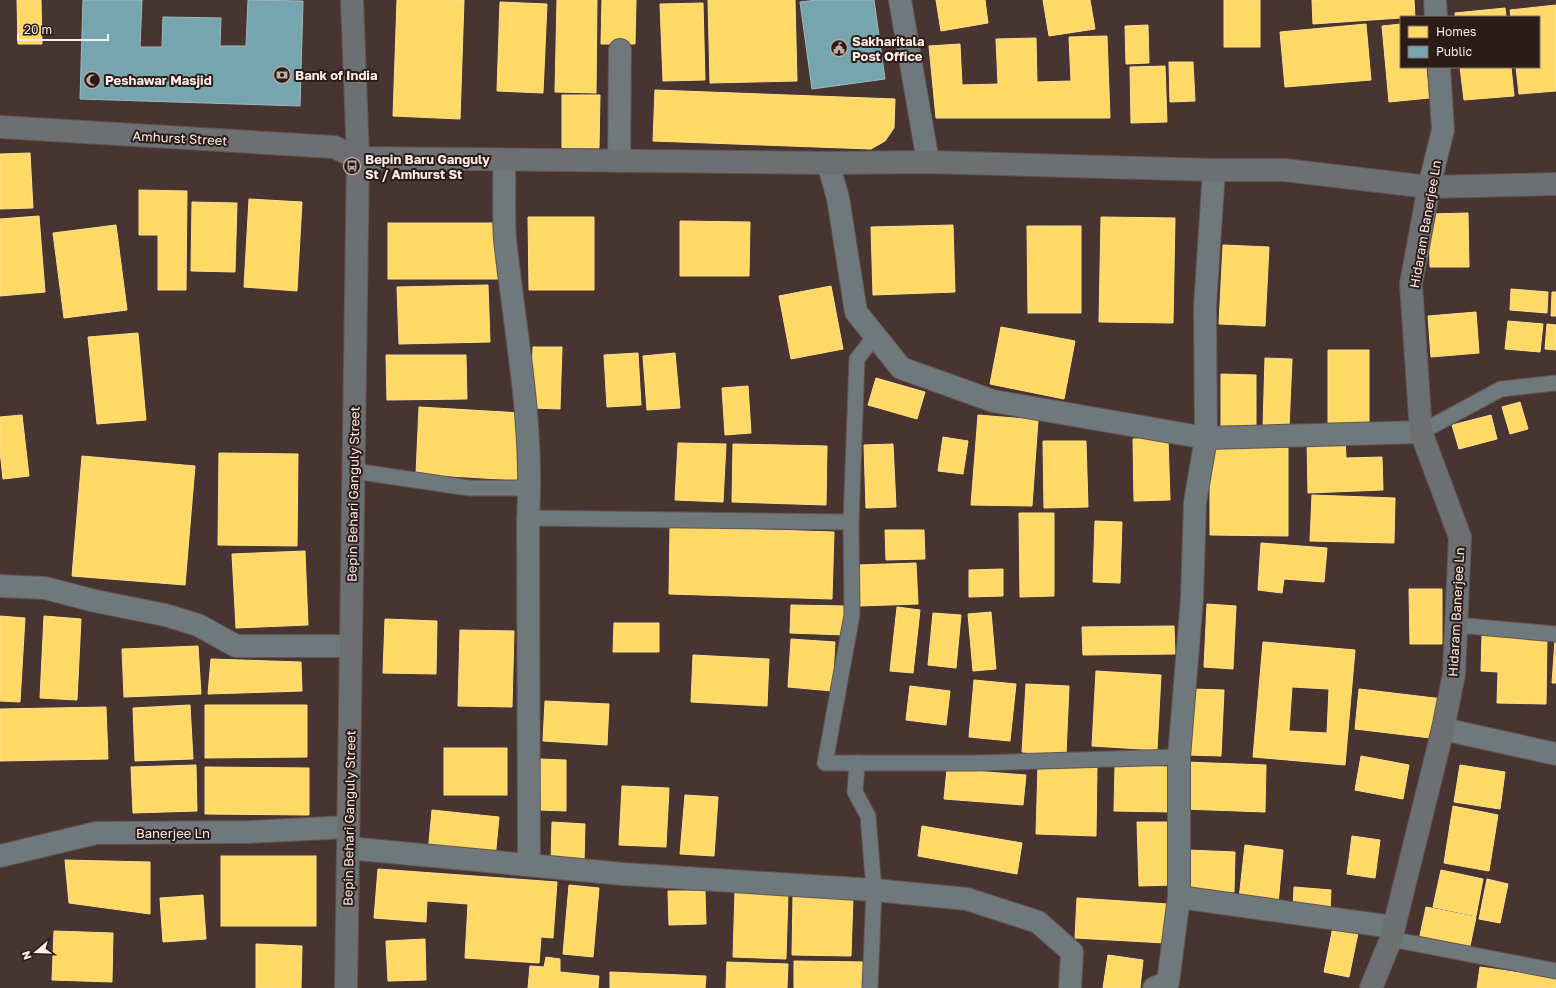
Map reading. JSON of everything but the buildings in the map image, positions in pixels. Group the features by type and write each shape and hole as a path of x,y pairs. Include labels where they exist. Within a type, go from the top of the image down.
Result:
{"street":[{"name":"Bepin Behari Ganguly Street","path":"346,988 358,158 352,0"},
{"path":"900,0 928,162"},
{"path":"1435,0 1436,16"},
{"path":"619,161 620,50"},
{"name":"Hidaram Banerjee Ln","path":"1371,988 1392,933 1443,729 1454,674 1460,537 1421,432 1412,284 1429,187 1443,130 1439,68"},
{"name":"Amhurst Street","path":"0,127 334,147 358,158"},
{"path":"358,158 828,163 928,162 1214,170 1284,170 1429,187 1556,184"},
{"path":"504,160 505,237 528,415 530,488 528,518 529,865"},
{"path":"828,163 838,198 856,312 901,368 993,401 1206,438 1421,432"},
{"path":"1154,988 1168,982 1179,897 1180,757 1192,598 1195,502 1206,438 1205,307 1214,170"},
{"path":"0,586 45,588 95,601 166,615 198,625 236,646 351,646"},
{"path":"1443,729 1556,754"},
{"name":"Banerjee Ln","path":"0,856 96,833 248,832 348,838 529,865 623,874 874,890 967,899 1038,922 1072,952 1070,988"},
{"path":"1179,897 1392,933"}],"lane":[{"path":"875,336 857,359 851,522 852,615 825,763 975,763 1180,757"},
{"path":"1421,432 1501,389 1556,383"},
{"path":"354,471 469,488 530,488"},
{"path":"528,518 851,522"},
{"path":"1456,625 1556,634"},
{"path":"857,763 855,792 868,816 874,890 870,988"},
{"path":"1392,933 1556,971"}],"place":[{"name":"Sakharitala Post Office","path":"839,48"},
{"name":"Bank of India","path":"282,75"},
{"name":"Peshawar Masjid","path":"92,80"},
{"name":"Bepin Baru Ganguly St / Amhurst St","path":"352,166"}]}
